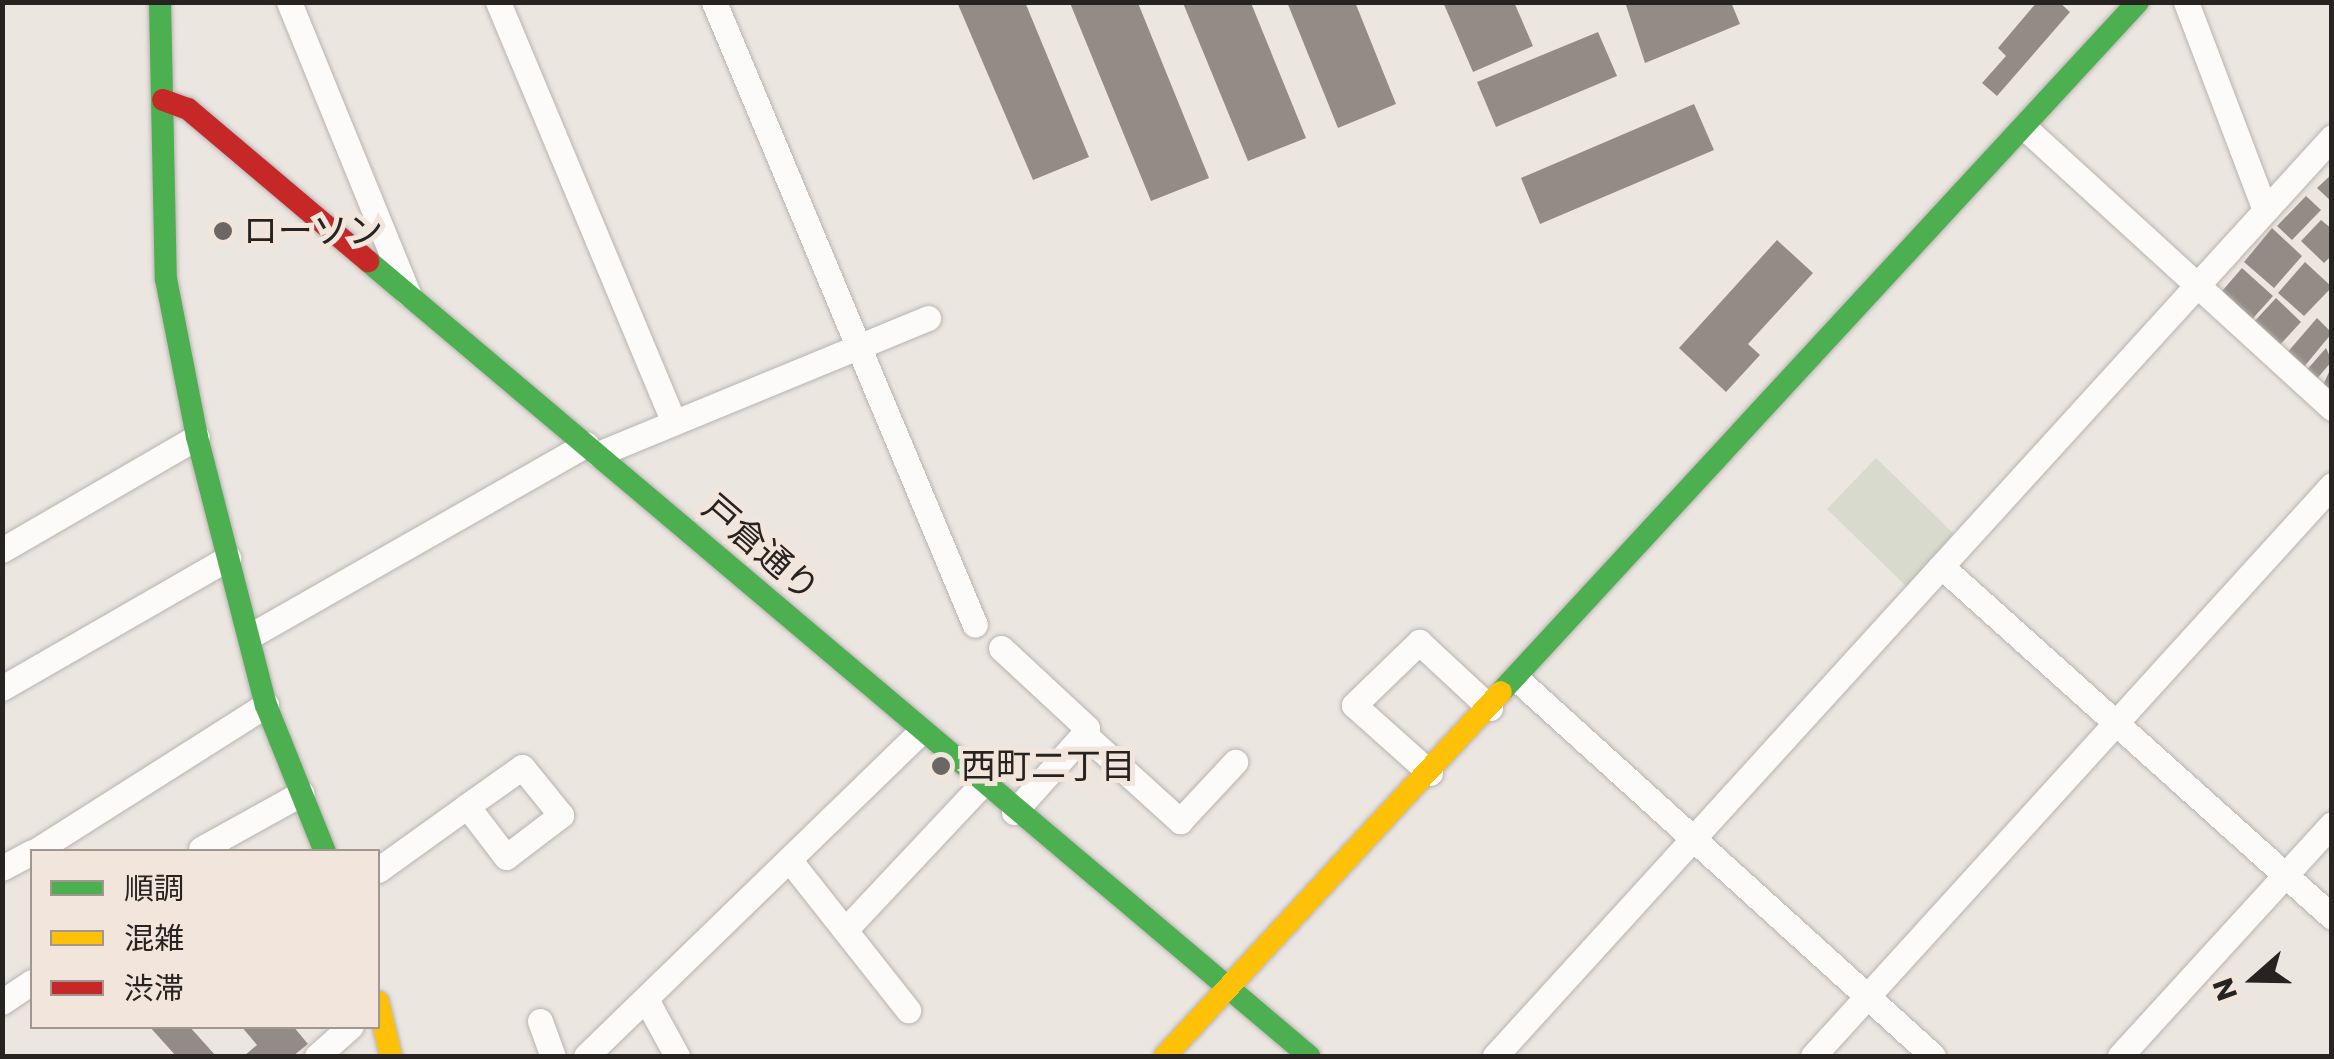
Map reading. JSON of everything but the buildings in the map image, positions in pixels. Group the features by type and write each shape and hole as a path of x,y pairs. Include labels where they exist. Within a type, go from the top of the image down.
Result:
{"street":[{"path":"160,2 166,280 197,437 266,704 324,849"},
{"path":"289,2 408,294"},
{"path":"498,2 674,422"},
{"path":"714,2 975,625"},
{"path":"1165,1056 1232,989 2138,2"},
{"path":"2186,2 2265,210"},
{"name":"戸倉通り","path":"164,100 185,106 592,449 981,785 1309,1056"},
{"path":"2024,127 2332,408"},
{"path":"1495,1056 2332,137"},
{"path":"250,636 592,449 674,422 928,318"},
{"path":"2,550 197,437"},
{"path":"1813,1056 2332,485"},
{"path":"2,688 228,558"},
{"path":"1941,566 2332,917"},
{"path":"1430,773 1354,705 1419,642 1490,708"},
{"path":"1001,648 1086,728 1014,812"},
{"path":"1517,678 1933,1056"},
{"path":"46,848 266,704"},
{"path":"586,1056 792,862 919,732"},
{"path":"1084,734 1180,821 1235,762"},
{"path":"845,930 981,785"},
{"path":"201,849 302,793"},
{"path":"380,869 467,806"},
{"path":"2120,1056 2288,878 2332,824"},
{"path":"2,868 30,855"},
{"path":"792,862 908,1010"},
{"path":"2,1002 30,983"},
{"path":"647,1001 677,1056"},
{"path":"380,1012 391,1056"},
{"path":"540,1021 552,1056"},
{"path":"318,1056 347,1029"}],"shaded area":[{"path":"1876,458 1957,537 1908,588 1827,509"}],"traffic: fast":[{"path":"160,2 166,279 197,437 266,705 324,849"},
{"path":"1501,692 2138,2"},
{"path":"368,261 1309,1056"}],"traffic: slow":[{"path":"1165,1056 1501,692"},
{"path":"380,1010 391,1056"}],"traffic: jam":[{"path":"163,100 188,109 368,261"}],"place":[{"name":"ローソン","path":"223,231"},
{"name":"西町二丁目","path":"941,766"}]}
